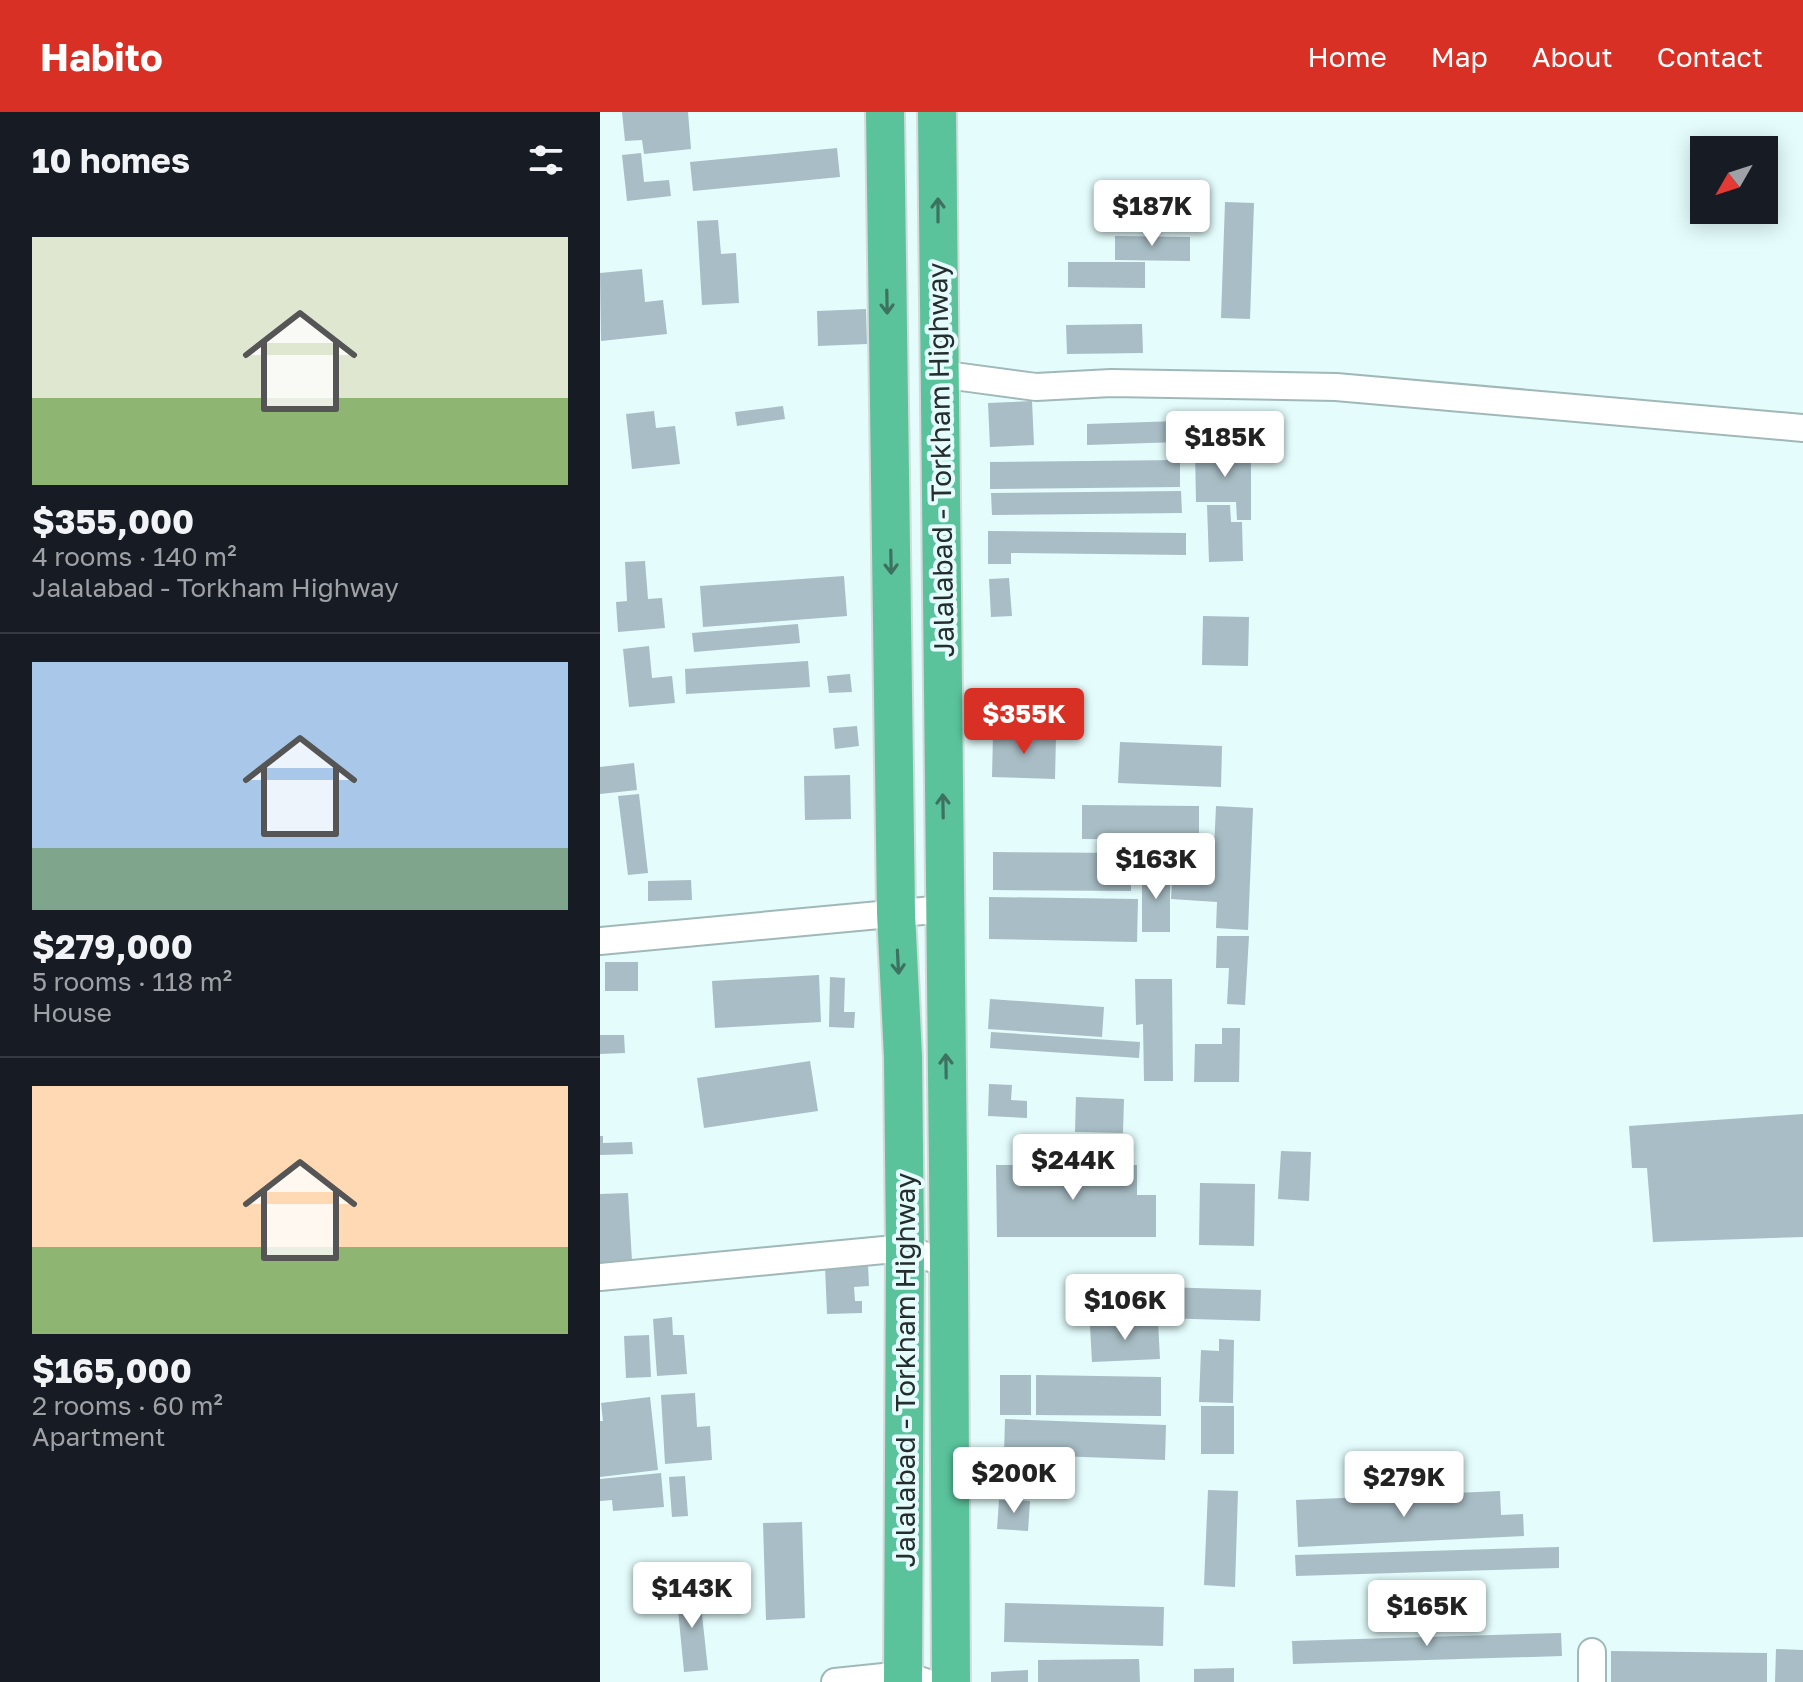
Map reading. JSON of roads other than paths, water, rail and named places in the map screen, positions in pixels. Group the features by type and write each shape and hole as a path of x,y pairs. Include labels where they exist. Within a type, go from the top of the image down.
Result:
{"highway":[{"name":"Jalalabad - Torkham Highway","path":"885,112 911,1680"},
{"name":"Jalalabad - Torkham Highway","path":"937,112 951,1682"},
{"name":"Jalalabad - Torkham Highway","path":"903,1057 947,1144"}],"street":[{"path":"939,374 1036,387 1111,383 1336,387 1803,428"},
{"path":"600,941 944,909"},
{"path":"600,1277 905,1248 949,1265"},
{"path":"1592,1652 1592,1682"},
{"path":"835,1682 911,1680"}]}
